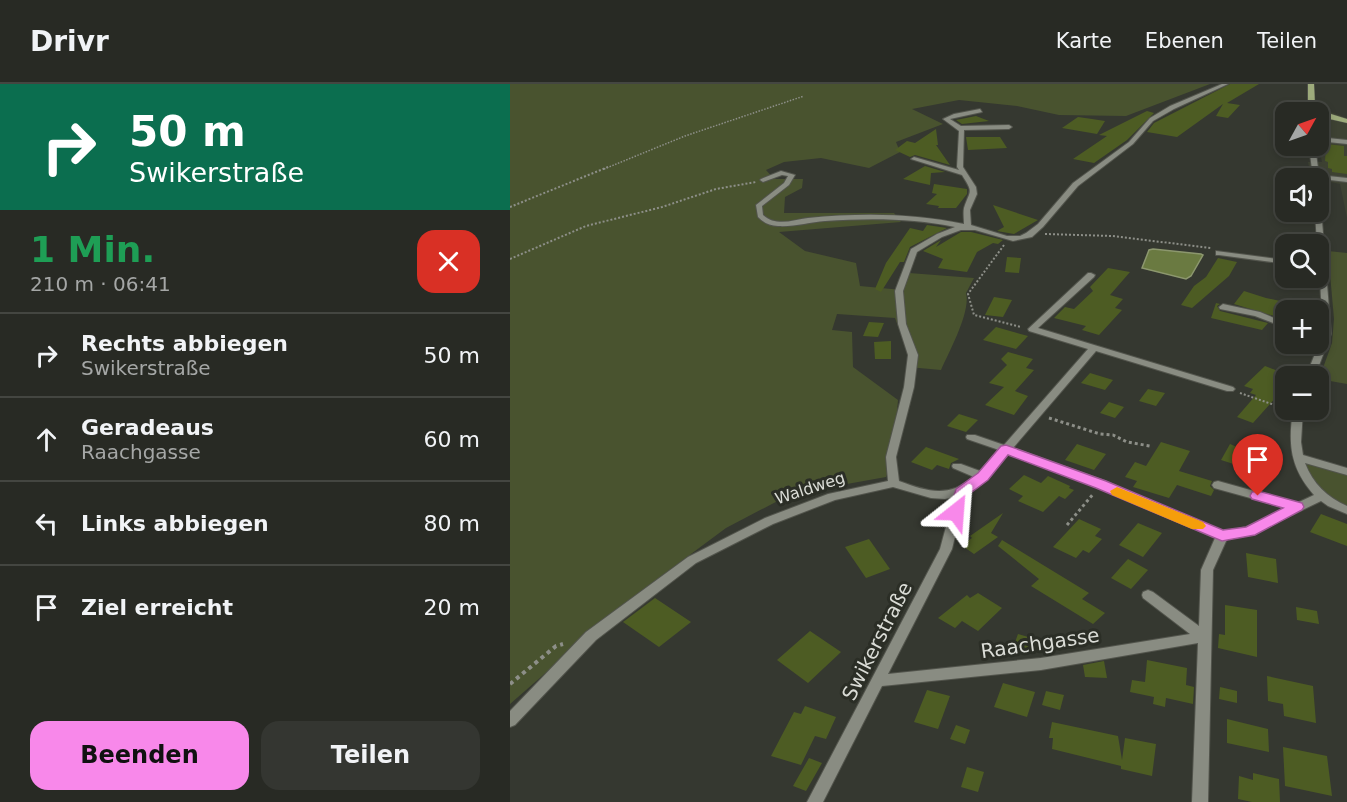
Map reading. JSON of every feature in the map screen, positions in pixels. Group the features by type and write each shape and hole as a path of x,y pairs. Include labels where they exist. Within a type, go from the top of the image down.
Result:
{"main road":[{"path":"1311,84 1311,106 1331,117 1347,121"}],"street":[{"path":"763,180 781,173 792,175 788,184 759,205 760,216 771,224 838,218 903,216 968,226 1009,239 1022,238 1031,234 1054,213 1069,191 1130,144 1143,132 1149,121 1180,104 1226,84"},
{"path":"980,111 946,119 960,128 1009,127"},
{"path":"960,128 962,173"},
{"path":"1329,140 1347,142"},
{"path":"914,159 962,173 969,181 974,194 967,210 968,226"},
{"path":"1329,179 1347,180"},
{"path":"968,226 954,229 914,252 900,291 902,324 913,355 909,387 891,457 894,483 911,490 944,495 961,493 983,476 1095,347"},
{"path":"1215,251 1275,260"},
{"path":"1032,329 1091,275"},
{"path":"1223,307 1257,314 1275,321"},
{"path":"1032,329 1230,389"},
{"path":"1298,420 1297,458 1304,476 1319,497 1347,510"},
{"path":"971,437 1101,484 1222,536 1250,531 1319,497"},
{"path":"1297,458 1347,472"},
{"path":"957,466 983,476"},
{"name":"Waldweg","path":"510,721 591,636 692,560 769,521 832,496 894,483"},
{"path":"1218,485 1297,507"},
{"name":"Swikerstraße","path":"815,802 946,549 961,493"},
{"path":"1200,802 1207,570 1222,536"},
{"path":"1148,595 1205,637"},
{"name":"Raachgasse","path":"879,681 1041,664 1205,637"}],"path":[{"path":"510,207 700,130 804,96"},
{"path":"510,260 586,226 662,207 716,189 763,180"},
{"path":"1031,234 1112,236 1215,251"},
{"path":"1009,239 968,294 974,315 1032,329"},
{"path":"1230,389 1275,405"},
{"path":"1036,414 1100,434 1113,435 1127,442 1150,446"},
{"path":"1067,525 1101,484"},
{"path":"510,684 556,646 591,636"}],"shaded area":[{"path":"510,84 1210,84 1126,116 1059,115 1017,106 959,100 912,109 943,124 896,142 900,152 869,168 821,158 784,162 766,170 774,179 803,179 802,188 785,197 784,213 894,213 901,222 779,232 805,251 856,263 860,286 902,290 909,273 974,278 966,293 965,311 954,343 941,370 908,367 908,353 895,318 837,314 832,330 852,332 853,367 898,400 893,457 886,477 791,494 726,528 629,600 510,704"},
{"path":"1329,111 1347,118 1347,218 1340,184 1329,182 1329,168 1309,168 1308,162 1322,162 1321,156 1329,156"},
{"path":"1149,250 1203,255 1191,276 1186,279 1142,268"},
{"path":"1329,251 1347,253 1347,384 1329,381 1329,366 1324,366 1332,343 1334,319"},
{"path":"1297,457 1347,472 1347,510 1319,497"}],"building":[{"path":"1230,84 1259,84 1227,103 1240,105 1228,118 1216,116 1223,104 1177,137 1147,132 1154,123"},
{"path":"1147,111 1154,113 1127,140 1094,163 1073,159 1107,136 1099,135"},
{"path":"976,116 989,121 962,124 956,120"},
{"path":"1078,117 1105,121 1097,134 1062,128"},
{"path":"936,129 938,145 936,145 950,165 915,155 910,157 895,150 907,141 915,143"},
{"path":"966,137 1000,137 1007,148 968,150"},
{"path":"1329,144 1344,146 1344,156 1347,156 1347,174 1332,172 1332,169 1328,168 1328,162 1325,161 1325,156 1329,156"},
{"path":"925,166 945,172 931,173 930,185 903,179"},
{"path":"934,184 967,189 967,194 956,208 938,208 939,206 926,204 937,194 932,193"},
{"path":"993,205 1038,220 1014,234 997,231 1004,227"},
{"path":"927,225 947,228 910,247 904,262 900,262 881,292 875,289 886,263 910,228 923,231"},
{"path":"961,232 971,232 1003,240 977,252 967,272 938,268 943,259 923,251 941,240 936,247"},
{"path":"1007,257 1021,258 1019,273 1005,272"},
{"path":"1218,258 1237,262 1229,276 1192,308 1181,305 1194,286 1206,277"},
{"path":"1108,268 1130,272 1110,295 1123,299 1115,308 1122,310 1099,335 1082,330 1086,326 1054,318 1065,307 1074,309 1093,291 1090,287"},
{"path":"1244,291 1276,300 1275,315 1274,316 1234,304"},
{"path":"994,297 1012,300 1003,317 985,315"},
{"path":"1216,303 1220,304 1217,306 1220,311 1268,323 1262,330 1211,318"},
{"path":"869,322 884,323 878,337 863,336"},
{"path":"996,327 1028,336 1016,349 983,340"},
{"path":"891,341 891,359 875,359 874,342"},
{"path":"1008,352 1033,359 1026,368 1034,370 1015,391 1028,396 1014,415 985,405 1004,387 989,383 1007,365 1001,359"},
{"path":"1265,366 1275,370 1273,380 1275,381 1275,398 1253,423 1237,417 1256,395 1250,393 1253,389 1244,386"},
{"path":"1090,373 1113,380 1105,390 1081,383"},
{"path":"1148,389 1165,393 1156,406 1139,401"},
{"path":"1109,402 1124,407 1115,418 1100,413"},
{"path":"959,414 978,420 966,432 947,426"},
{"path":"1161,442 1190,451 1179,471 1212,481 1210,486 1214,490 1211,496 1177,485 1169,498 1133,487 1137,481 1125,477 1135,462 1146,466"},
{"path":"1077,444 1106,454 1094,470 1065,460"},
{"path":"1230,444 1253,454 1246,468 1221,460"},
{"path":"926,447 959,459 951,463 949,469 937,465 932,470 911,462"},
{"path":"1024,475 1041,483 1048,476 1074,490 1065,499 1059,496 1043,512 1018,501 1023,496 1009,489"},
{"path":"1003,513 991,533 998,537 974,554 961,545 972,538 970,536"},
{"path":"1321,514 1347,524 1347,546 1310,532"},
{"path":"1079,519 1101,529 1095,536 1102,539 1089,553 1083,550 1076,558 1053,547"},
{"path":"1138,523 1162,533 1143,557 1119,545"},
{"path":"869,539 890,569 866,578 845,547"},
{"path":"1002,540 1089,593 1082,599 1105,613 1093,624 1031,586 1039,579 998,546"},
{"path":"1246,553 1276,559 1278,583 1248,577"},
{"path":"1128,559 1148,570 1131,589 1111,578"},
{"path":"978,593 1002,608 978,631 962,621 955,628 938,618 967,595 970,598"},
{"path":"655,598 691,622 659,647 623,622"},
{"path":"1225,605 1257,610 1257,657 1218,648 1219,634 1225,635"},
{"path":"1296,607 1317,611 1319,624 1297,620"},
{"path":"810,631 841,652 808,683 777,660"},
{"path":"1018,634 1042,641 1038,652 1014,645"},
{"path":"1147,660 1187,668 1186,685 1194,687 1193,704 1166,698 1165,707 1153,704 1154,697 1130,692 1132,680 1145,682"},
{"path":"1104,661 1107,678 1085,677 1083,665"},
{"path":"1267,676 1313,686 1316,723 1284,716 1283,704 1268,701"},
{"path":"1003,683 1035,692 1027,717 994,707"},
{"path":"1220,687 1237,691 1237,703 1219,699"},
{"path":"927,690 950,696 938,729 914,722"},
{"path":"1046,691 1064,695 1060,710 1042,705"},
{"path":"805,706 836,717 826,739 815,736 801,765 771,756 794,712 801,714"},
{"path":"1227,719 1268,729 1269,752 1227,743"},
{"path":"1052,722 1118,736 1122,760 1125,738 1156,744 1152,776 1052,749 1053,738 1049,738"},
{"path":"956,725 970,730 965,744 950,739"},
{"path":"1283,747 1327,756 1332,796 1285,786"},
{"path":"809,758 822,763 806,791 793,786"},
{"path":"967,767 984,772 978,792 961,787"},
{"path":"1253,773 1279,779 1280,802 1252,802 1238,799 1239,776 1253,780"}],"slow traffic":[{"path":"1117,491 1198,526"}],"route":[{"path":"956,512 961,493 983,476 1006,449 1101,484 1222,536 1250,531 1297,507 1258,496"}]}
